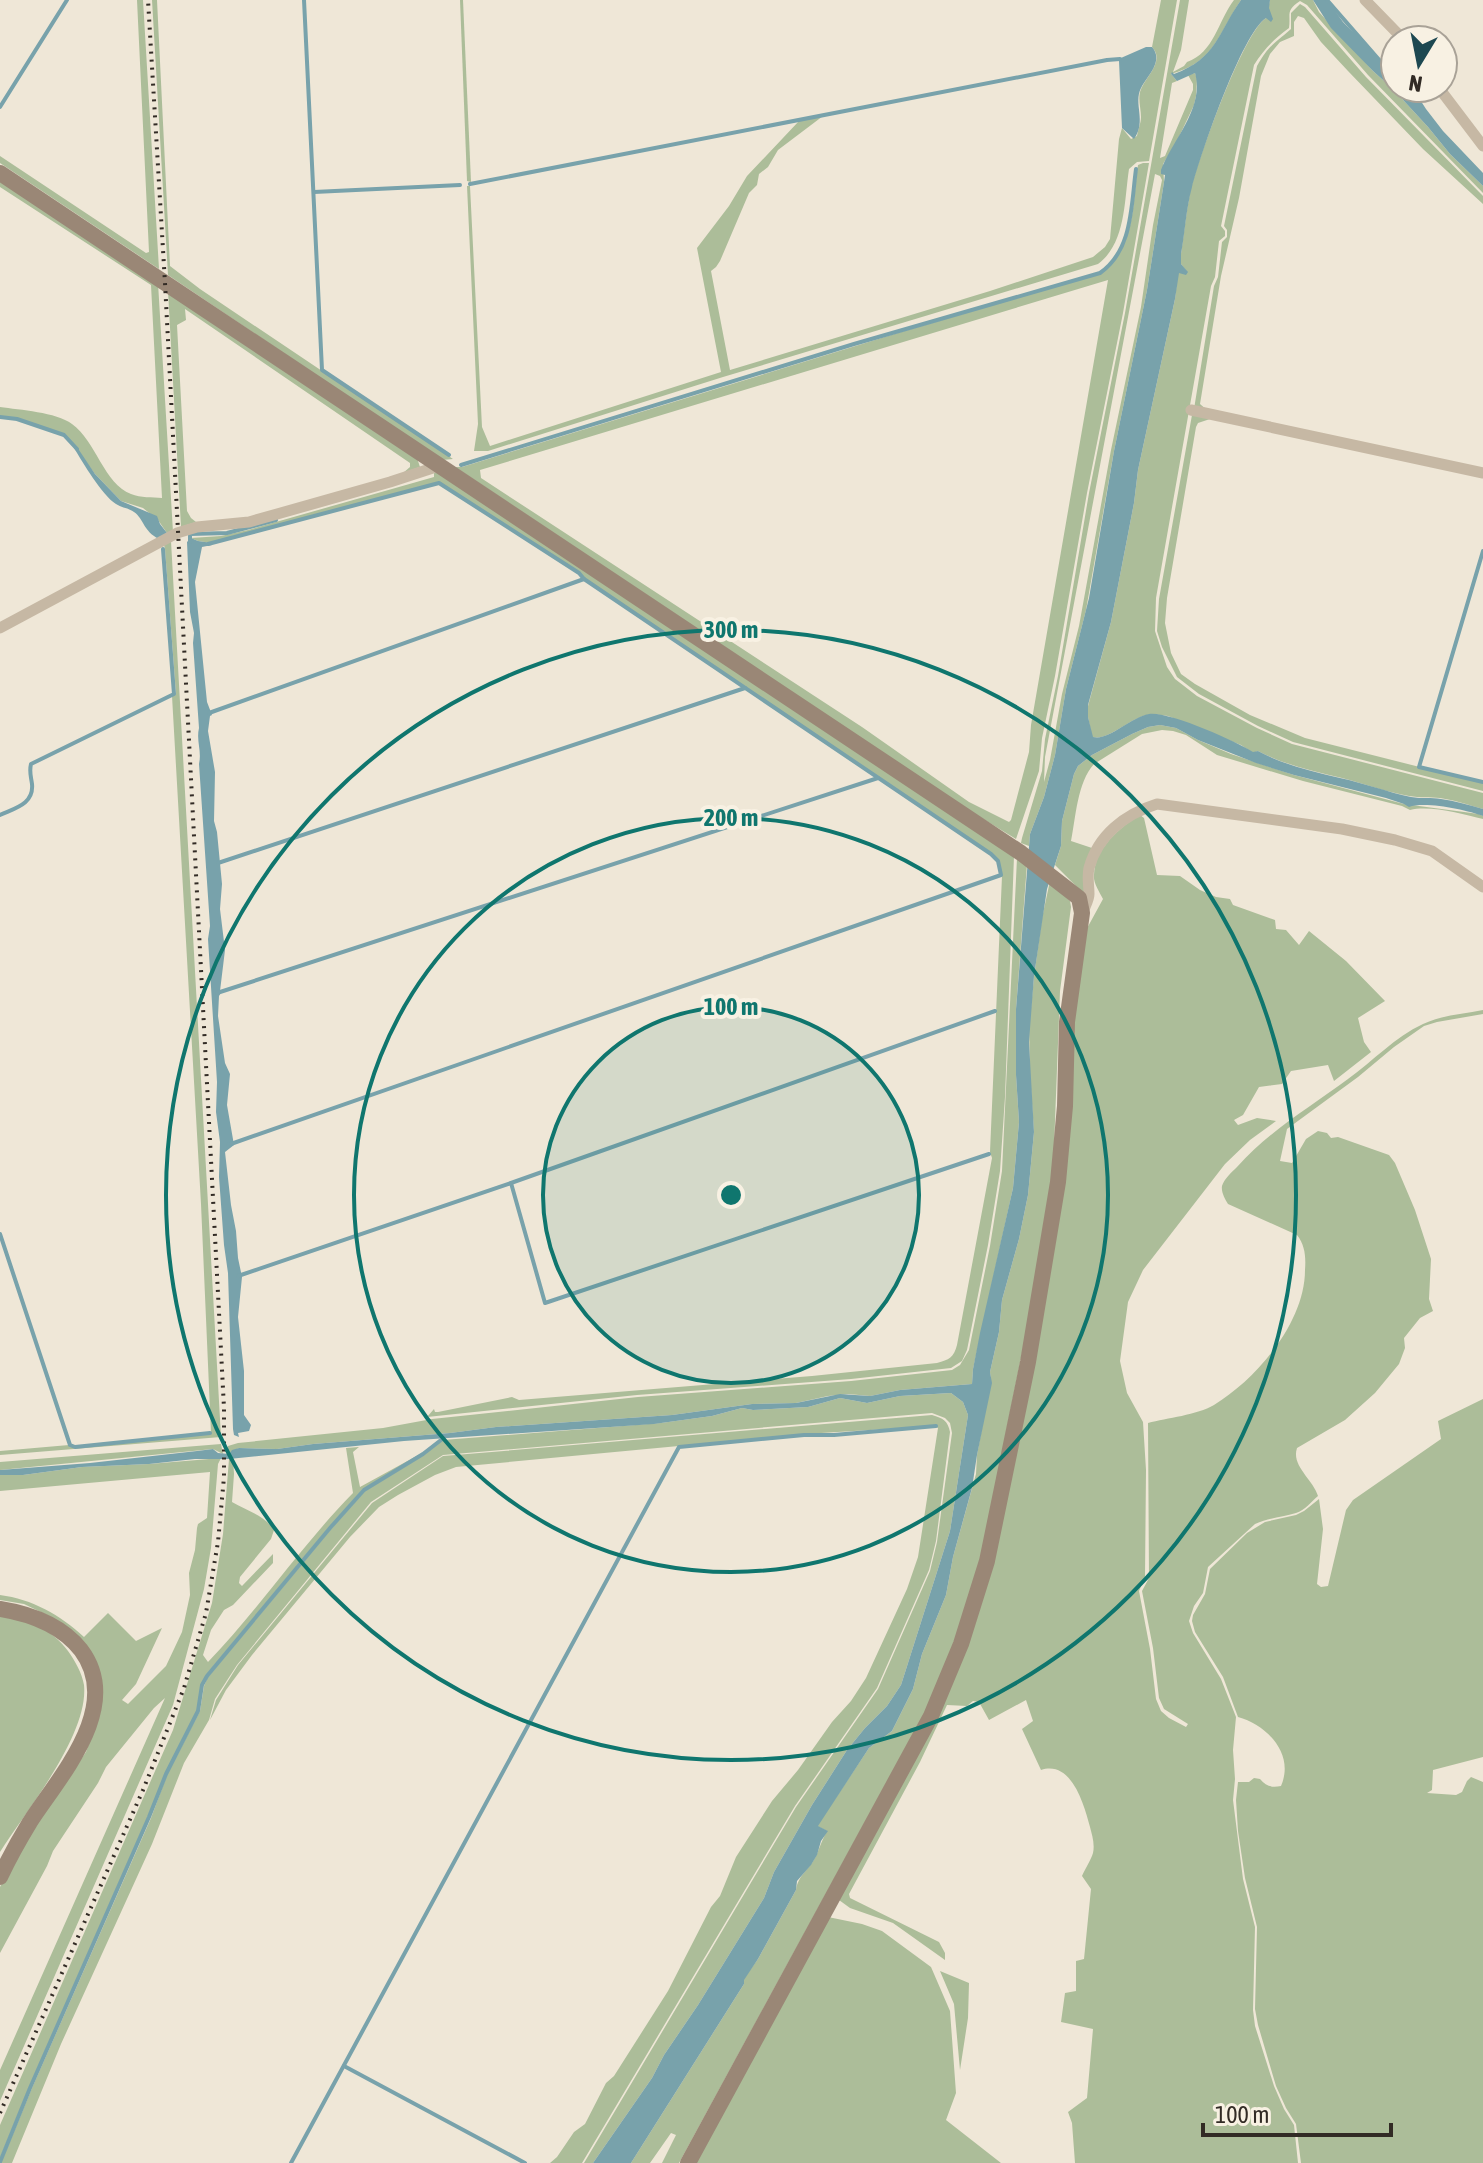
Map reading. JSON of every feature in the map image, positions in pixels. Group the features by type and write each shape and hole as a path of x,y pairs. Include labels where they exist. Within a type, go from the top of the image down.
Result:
{"main road":[{"path":"0,173 1021,853 1079,898 1082,913 1067,1022 1065,1106 1055,1197 1028,1362 987,1561 961,1644 931,1716 688,2163"},
{"path":"0,1609 37,1618 71,1640 90,1667 94,1695 87,1732 81,1744 29,1823 0,1877"}],"street":[{"path":"1365,0 1388,24"},
{"path":"1451,104 1483,146"},
{"path":"1191,410 1483,473"},
{"path":"0,628 177,533 197,527 249,522 439,466"},
{"path":"1082,913 1089,897 1087,881 1090,867 1105,837 1128,816 1157,804 1342,829 1395,840 1432,851 1483,887"}],"green space":[{"path":"137,0 143,0 159,269 0,163 0,156 146,253 149,252"},
{"path":"152,0 157,0 170,266 453,459 442,460 168,275"},
{"path":"460,0 463,0 471,182 467,181"},
{"path":"1161,0 1177,0 1149,161 1137,162 1129,169 1119,233 1114,245 1098,264 488,451 474,451 478,424 467,186 470,186 482,427 490,446 721,372 697,248 747,176 799,121 823,116 778,150 768,167 759,174 757,185 749,193 720,261 711,271 730,370 1093,257 1110,239 1119,139 1122,128 1131,139 1137,136 1141,119 1140,92 1157,58 1152,47"},
{"path":"1180,0 1189,0 1181,50 1173,72 1196,58 1210,44 1228,8 1234,0 1241,0 1206,54 1186,69 1171,74 1177,81 1172,83 1160,158 1165,156 1193,90 1188,75 1195,73 1196,96 1177,141 1163,164 1164,182 1147,290 1086,610 1066,689 1055,755 1029,846 1021,843 1042,771 1089,493 1125,313","holes":["1155,174 1162,180 1141,307 1079,626 1044,782 1045,757"]},
{"path":"1270,0 1313,0 1319,12 1379,76 1379,86 1307,5 1300,1 1292,7 1289,28 1254,65 1221,226 1225,236 1219,241 1211,286 1156,598 1155,631 1167,667 1175,679 1197,696 1292,744 1483,793 1483,809 1445,799 1413,797 1299,767 1258,751 1253,753 1241,745 1168,716 1147,715 1105,736 1092,737 1088,706 1111,622 1178,272 1187,272 1181,264 1181,254 1190,193 1234,72 1245,47 1266,18"},
{"path":"1300,4 1305,7 1379,90 1379,103 1321,42 1304,18 1298,16 1294,22 1294,36 1280,42 1270,54 1261,76 1221,276 1200,404 1209,412 1194,409 1222,242 1227,237 1224,226 1257,66 1269,49 1291,29 1291,13"},
{"path":"1380,104 1393,104 1483,196 1483,204"},
{"path":"1396,104 1407,104 1483,186 1483,193"},
{"path":"1149,163 1123,313 1042,738 1039,771 1016,839 455,467 1099,274 1111,264 1126,239 1133,211 1138,165","holes":["1108,280 1031,725 1029,752 1009,822 969,802 862,727 481,478 480,470"]},
{"path":"0,177 158,283 173,532 167,533 158,520 143,508 121,501 95,474 65,434 0,416 0,407 38,412 65,420 80,431 122,489 139,496 162,498 151,285 0,187"},
{"path":"168,291 417,458 420,467 403,473 410,463 185,309 186,320 177,325 187,511 196,522 181,527"},
{"path":"1192,415 1213,418 1198,423 1196,427 1167,598 1165,623 1171,653 1181,674 1250,715 1305,738 1483,783 1483,791 1293,742 1199,694 1177,677 1157,631 1159,599"},
{"path":"438,472 1014,856 1000,1171 967,1350 962,1361 951,1368 427,1417 434,1409 438,1412 512,1397 519,1400 812,1376 937,1363 950,1357 957,1345 992,1158 1002,876 999,861 992,853 584,579 580,573 439,483 212,543 191,538 248,530 434,477 434,473"},
{"path":"171,541 221,1437 0,1455 0,1451 211,1433 172,696 176,694 164,545"},
{"path":"1160,725 1176,728 1231,754 1294,775 1404,804 1479,814 1483,819 1437,809 1410,810 1303,781 1217,755 1186,735 1162,730 1142,734 1094,764 1088,772 1078,801 1071,841 1095,849 1087,897 1055,865 1074,774 1078,766 1092,755 1132,734"},
{"path":"1140,815 1144,818 1157,875 1180,876 1200,890 1230,899 1233,905 1275,920 1276,929 1286,930 1299,945 1309,931 1346,961 1385,1001 1358,1018 1364,1042 1371,1052 1334,1081 1328,1065 1291,1071 1282,1084 1259,1087 1243,1115 1234,1120 1238,1125 1257,1118 1276,1121 1225,1164 1143,1270 1128,1302 1120,1361 1127,1393 1143,1422 1146,1470 1145,1577 1139,1591 1156,1699 1161,1711 1186,1727 1188,1724 1164,1709 1159,1698 1142,1591 1149,1578 1148,1423 1191,1414 1214,1405 1262,1365 1288,1329 1303,1290 1305,1270 1304,1251 1297,1235 1228,1204 1222,1191 1223,1183 1276,1131 1403,1036 1438,1019 1483,1010 1483,1014 1424,1026 1287,1129 1280,1161 1292,1163 1306,1139 1318,1131 1327,1133 1331,1138 1338,1137 1389,1155 1415,1210 1431,1259 1429,1299 1433,1311 1420,1318 1404,1338 1405,1348 1399,1364 1375,1393 1345,1420 1297,1448 1297,1461 1318,1496 1299,1512 1255,1524 1208,1567 1203,1593 1189,1621 1221,1679 1236,1717 1233,1800 1243,1879 1255,1927 1255,2026 1274,2086 1294,2125 1298,2163 1075,2163 1072,2123 1068,2112 1087,2098 1093,2029 1061,2022 1065,1993 1076,1991 1076,1961 1084,1959 1091,1889 1082,1876 1094,1850 1090,1827 1075,1786 1061,1772 1041,1770 1022,1729 1033,1721 1026,1700 989,1720 979,1702 973,1701 967,1706 947,1705 849,1894 850,1898 939,1942 945,1960 893,1923 850,1908 839,1900 964,1647 1034,1349 1085,932 1103,899 1094,881 1095,865 1110,840"},
{"path":"1017,858 1027,864 1016,1009 1019,1122 1013,1188 972,1384 900,1390 870,1396 828,1396 796,1403 752,1404 672,1415 496,1427 277,1449 239,1448 227,1454 228,1446 238,1443 383,1428 432,1419 638,1397 851,1381 952,1370 960,1365 969,1350 1002,1171"},
{"path":"1050,881 1070,901 1071,907 1060,991 1053,1173 1033,1298 982,1552 954,1646 937,1690 679,2163 662,2163 676,2135 671,2133 650,2163 631,2163 744,1984 743,1980 758,1959 799,1880 814,1861 827,1831 817,1826 869,1748 892,1731 913,1689 922,1654 946,1595 976,1474 1002,1300 1028,1195 1034,1132 1029,1028 1042,918"},
{"path":"951,1393 963,1402 968,1415 950,1531 901,1685 887,1706 847,1750 774,1872 764,1898 652,2078 593,2163 584,2163 796,1807 878,1689 930,1571 952,1433 950,1423 945,1418 932,1413 443,1455 371,1502 237,1665 215,1699 209,1720 184,1763 152,1844 61,2044 12,2163 1,2163 167,1775 200,1711 208,1677 365,1491 443,1440 661,1423 712,1416 742,1408 808,1407 840,1398 867,1403 900,1396"},
{"path":"1483,1399 1483,1757 1433,1770 1432,1790 1427,1793 1456,1795 1462,1792 1471,1777 1483,1782 1483,2163 1301,2163 1296,2124 1276,2086 1255,2009 1257,1927 1245,1878 1236,1800 1238,1782 1249,1782 1254,1778 1269,1786 1281,1786 1284,1763 1276,1742 1268,1734 1238,1717 1223,1677 1195,1632 1193,1615 1205,1594 1210,1569 1247,1533 1265,1522 1296,1515 1319,1499 1323,1529 1317,1584 1328,1586 1346,1510 1353,1500 1441,1439 1438,1421"},
{"path":"932,1415 944,1420 950,1432 936,1541 929,1570 877,1688 795,1806 582,2163 550,2163 574,2132 585,2124 606,2083 614,2076 668,1991 711,1907 720,1896 736,1857 772,1801 866,1678 907,1589 918,1557 938,1428 805,1434 456,1467 435,1475 379,1507 350,1537 252,1655 226,1690 210,1720 216,1700 238,1665 372,1503 443,1456"},
{"path":"221,1444 223,1454 213,1449 0,1470 0,1462"},
{"path":"359,1447 353,1452 360,1487 422,1453 363,1489 206,1675 197,1710 165,1774 0,2158 0,2125 173,1730 212,1603 223,1534 229,1459 233,1458 232,1502 260,1517 274,1530 271,1539 240,1577 239,1583 242,1586 273,1554 273,1563 233,1605 224,1610 211,1630 203,1655 208,1662 353,1493 346,1448"},
{"path":"221,1458 204,1589 173,1705 0,2101 0,2070 165,1698 106,1767 53,1851 0,1953 0,1887 16,1855 86,1752 100,1713 102,1692 51,1617 24,1604 0,1600 0,1595 45,1609 84,1637 108,1613 136,1641 162,1628 136,1684 122,1700 128,1704 166,1666 182,1632 190,1595 189,1573 197,1528 207,1518 210,1472 0,1491 0,1475"},
{"path":"0,1614 31,1623 53,1636 73,1659 84,1685 83,1705 66,1749 0,1852"},
{"path":"828,1917 882,1931 931,1967 950,2011 956,2093 946,2120 1001,2163 692,2163"},
{"path":"940,1971 969,1983 968,2018 960,2070 954,2004"}],"water":[{"path":"1241,0 1270,0 1273,19 1271,22 1266,18 1245,46 1213,124 1192,187 1181,254 1181,264 1188,272 1186,275 1179,273 1138,470 1111,622 1088,705 1093,737 1106,736 1142,716 1158,714 1202,728 1253,752 1258,751 1298,767 1411,797 1438,798 1483,809 1483,816 1435,806 1409,807 1386,798 1294,775 1198,740 1176,728 1160,725 1132,734 1078,766 1062,821 1061,846 1047,889 1034,976 1029,1042 1034,1132 1028,1195 1002,1300 990,1372 992,1383 972,1488 946,1595 922,1654 913,1689 892,1731 869,1748 818,1826 828,1831 817,1855 797,1881 796,1890 744,1984 631,2163 593,2163 652,2078 764,1898 774,1872 847,1750 887,1706 901,1685 950,1531 968,1415 963,1402 951,1393 900,1396 867,1403 840,1398 808,1407 742,1408 712,1416 654,1424 404,1441 229,1459 82,1467 23,1475 0,1475 0,1470 213,1449 229,1454 239,1448 277,1449 496,1427 672,1415 752,1404 796,1403 840,1394 870,1396 900,1390 972,1384 980,1333 1013,1188 1019,1122 1016,1009 1030,834 1055,755 1066,689 1089,598 1114,451 1147,290 1165,175 1161,174 1161,170 1192,111 1197,86 1195,73 1177,81 1171,74 1188,68 1208,53"},
{"path":"1313,0 1327,0 1343,22 1379,59 1379,76 1373,71 1331,28"},
{"path":"1152,47 1156,63 1139,94 1140,119 1134,139 1122,128 1119,61 1114,61"},
{"path":"1407,104 1423,104 1443,131 1483,173 1483,186 1450,154"},
{"path":"77,447 95,474 121,501 157,516 167,533 159,539 134,512 111,500 74,448"},
{"path":"191,538 212,543 202,547 195,582 207,702 212,715 208,731 215,772 214,821 222,884 220,909 225,950 218,1016 225,1063 230,1074 227,1105 234,1145 225,1152 242,1277 238,1317 244,1371 244,1415 251,1425 249,1431 238,1433 239,1437 234,1435 233,1429 228,1273 219,1177 220,1142 208,939 210,926 194,633 190,612 187,542"}],"waterway":[{"path":"0,107 67,0"},
{"path":"304,0 322,370 449,455"},
{"path":"1327,0 1379,60"},
{"path":"470,184 1120,59"},
{"path":"461,465 854,344 1100,273 1111,263 1125,239 1136,169"},
{"path":"314,192 460,185"},
{"path":"0,417 17,419 64,435 77,449"},
{"path":"208,544 439,483 579,573 991,854 998,861 1001,875 228,1145"},
{"path":"190,542 190,534 227,533 276,520"},
{"path":"0,815 27,801 32,791 31,764 174,694 163,549"},
{"path":"1483,551 1419,767 1483,782"},
{"path":"209,713 584,579"},
{"path":"218,863 745,688"},
{"path":"217,993 878,778"},
{"path":"238,1276 511,1183 995,1011"},
{"path":"511,1183 545,1303 989,1154"},
{"path":"0,1234 70,1445 75,1447 210,1433"},
{"path":"291,2163 679,1447 936,1426"},
{"path":"0,2162 166,1774 198,1711 202,1685 207,1676 364,1490 441,1440"},
{"path":"344,2066 525,2163"}],"railway":[{"path":"0,2113 143,1790 184,1688 206,1613 218,1542 224,1477 224,1408 148,0"}]}
